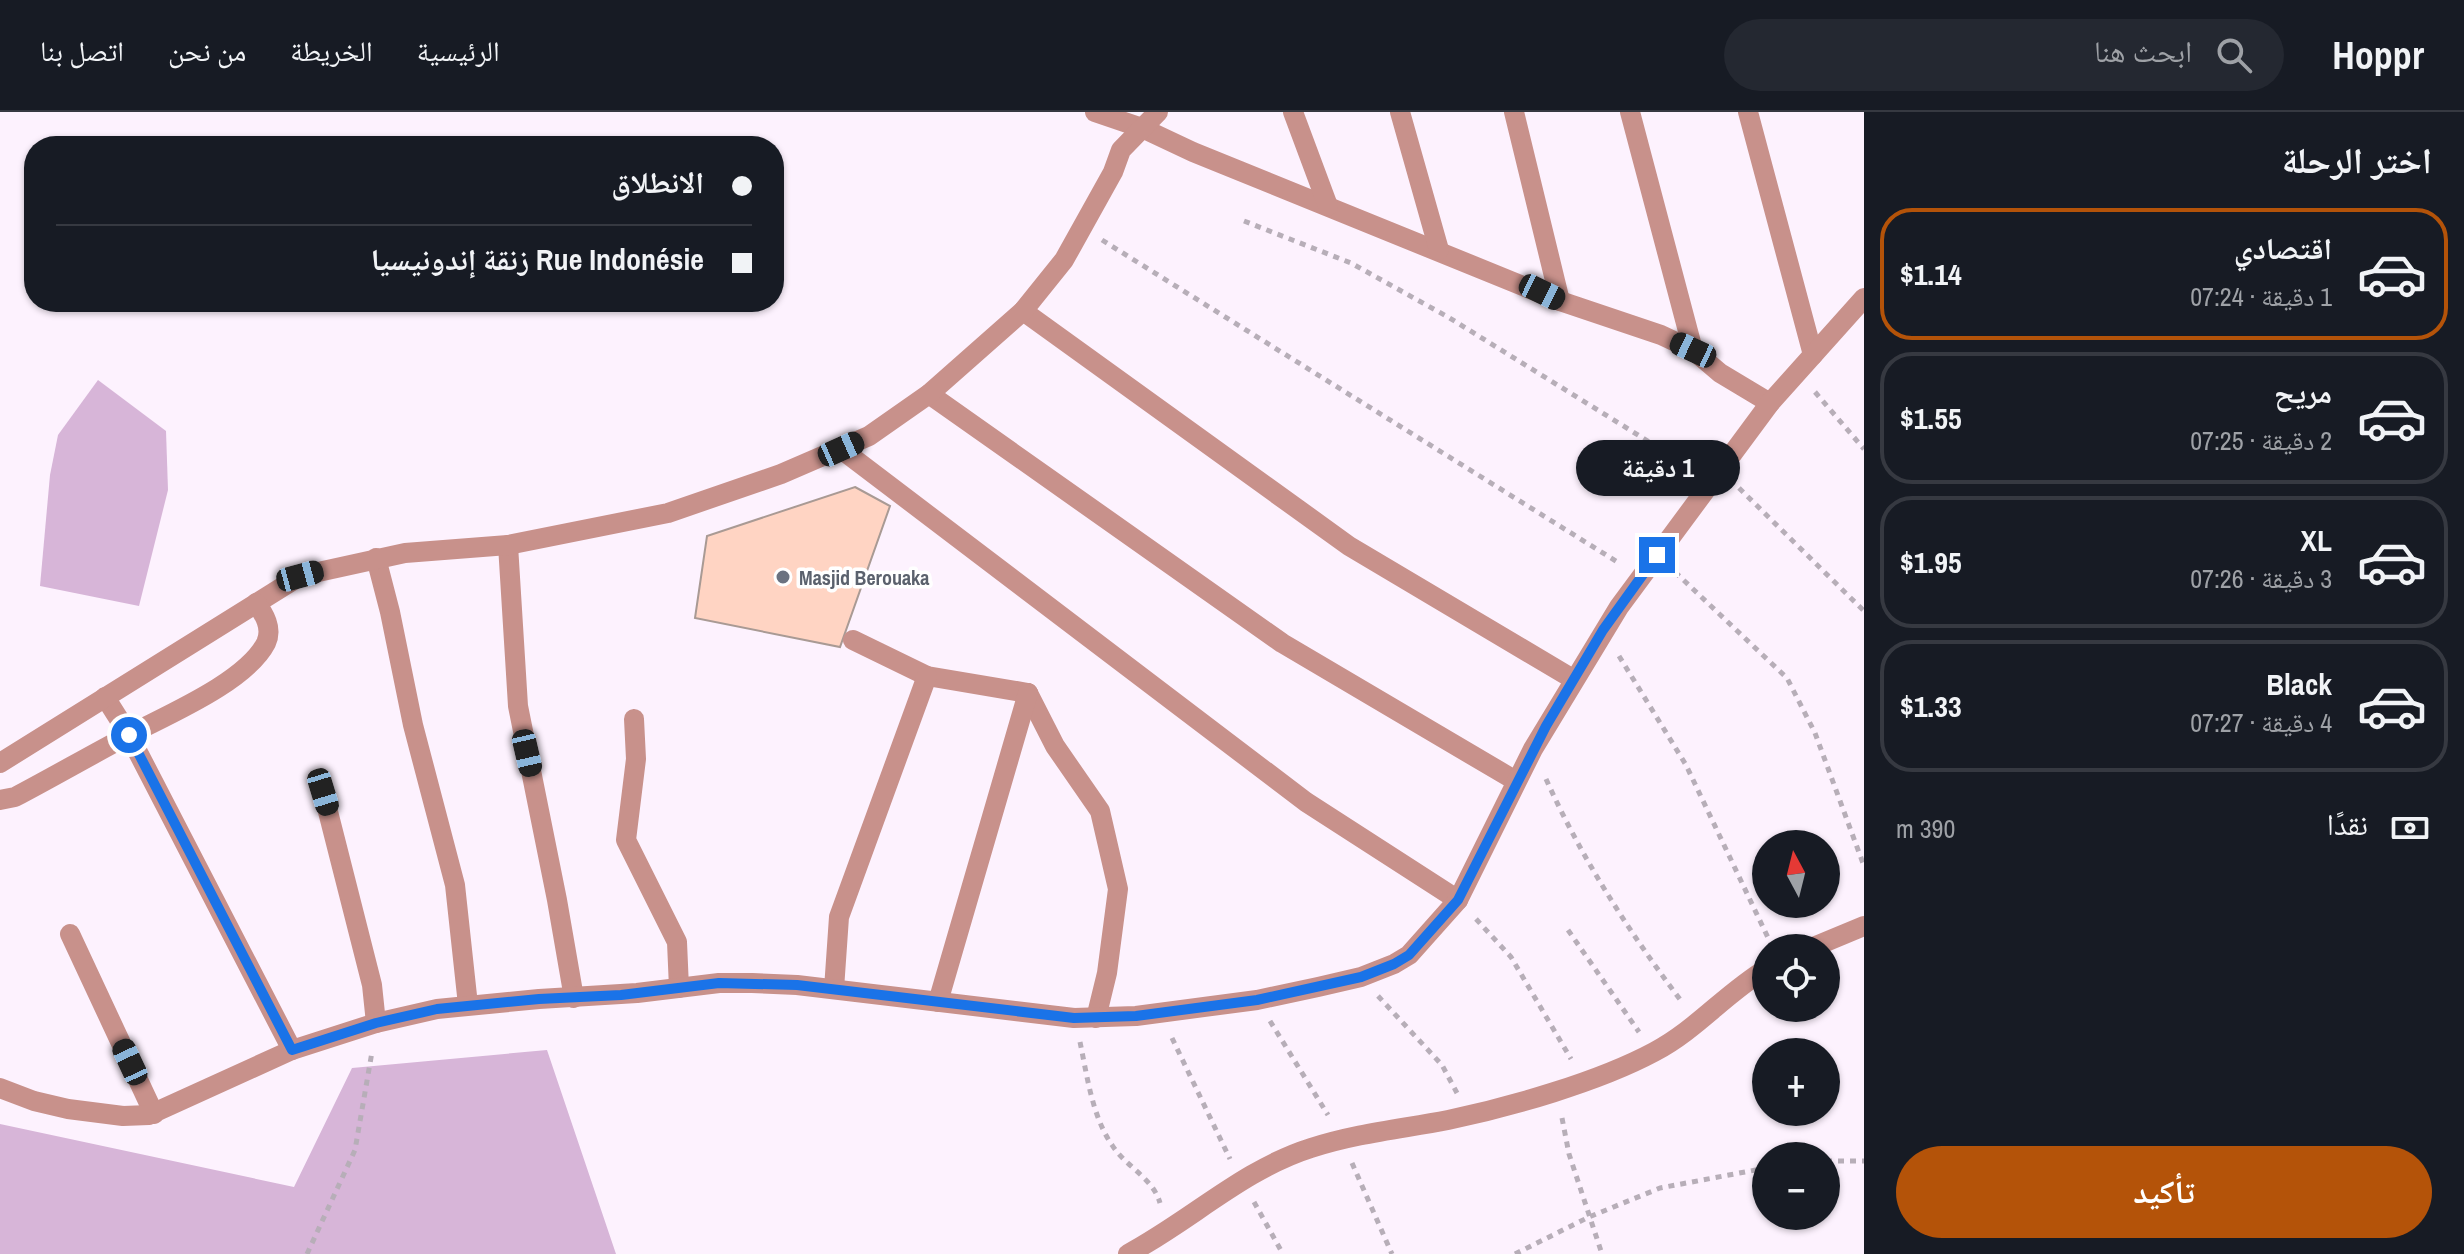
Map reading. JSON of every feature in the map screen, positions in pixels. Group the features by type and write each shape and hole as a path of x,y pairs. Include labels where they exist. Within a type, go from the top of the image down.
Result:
{"street":[{"path":"1095,112 1142,128 1173,144 1560,301 1661,335 1693,350 1720,373 1770,403"},
{"path":"0,763 300,576 405,553 508,545 668,513 768,479 869,436 929,394 1023,311 1064,260 1113,172 1121,150 1158,112"},
{"path":"1293,112 1328,206"},
{"path":"1400,112 1439,250"},
{"path":"1514,112 1560,301"},
{"path":"1630,112 1693,350"},
{"path":"1748,112 1813,355"},
{"path":"0,1088 34,1101 82,1112 123,1116 154,1114 292,1050 376,1023 468,1005 752,983 1096,1018 1257,1000 1361,977 1394,964 1409,955 1458,900 1533,749 1603,630 1641,576 1770,403 1864,298"},
{"path":"1023,311 1349,546 1573,679"},
{"path":"929,394 1282,643 1516,781"},
{"path":"841,449 1306,802 1458,900"},
{"path":"508,545 518,706 574,998"},
{"path":"376,558 413,725 455,885 468,1005"},
{"path":"0,800 15,797 206,695 246,666 267,642 265,616 256,603"},
{"path":"853,640 927,676 1028,693"},
{"path":"834,989 839,917 927,676"},
{"path":"938,1002 1028,693"},
{"path":"1028,693 1055,746 1100,811 1118,889 1107,973 1096,1018"},
{"path":"105,697 129,735 292,1050"},
{"path":"634,719 636,759 626,840 677,942 679,988"},
{"path":"323,792 370,974 376,1023"},
{"path":"1840,936 1864,926"},
{"path":"70,934 154,1114"},
{"path":"1128,1254 1287,1158 1341,1139 1469,1115 1556,1090 1654,1052 1678,1038 1752,978"}],"path":[{"path":"1244,221 1351,263 1717,476 1864,611"},
{"path":"1081,228 1641,576"},
{"path":"1797,372 1864,449"},
{"path":"1657,555 1787,678 1815,733 1864,866"},
{"path":"1603,630 1686,765 1766,934"},
{"path":"1533,749 1563,818 1630,933 1697,1022"},
{"path":"1458,900 1511,957 1584,1080"},
{"path":"1568,930 1654,1052"},
{"path":"1361,977 1442,1065 1469,1115"},
{"path":"1161,1013 1229,1157 1283,1254"},
{"path":"1074,1018 1094,1106 1112,1145 1157,1191 1168,1230"},
{"path":"307,1254 355,1150 376,1023"},
{"path":"1556,1090 1569,1154 1602,1254"},
{"path":"1840,1161 1864,1161"},
{"path":"1515,1254 1589,1217 1660,1188 1752,1171"}],"shaded area":[{"path":"98,380 166,431 168,490 139,606 40,586 50,475 58,435"},
{"path":"547,1050 616,1254 0,1254 0,1124 294,1187 352,1068"}],"building":[{"name":"Masjid Berouaka","path":"855,487 890,506 840,647 695,618 707,536"}],"place":[{"name":"Masjid Berouaka","path":"783,577"}],"route":[{"path":"129,735 292,1050 376,1023 437,1009 621,995 719,983 797,985 1074,1018 1136,1016 1257,1000 1318,987 1361,977 1409,955 1458,900 1546,726 1603,630 1657,555"}]}
